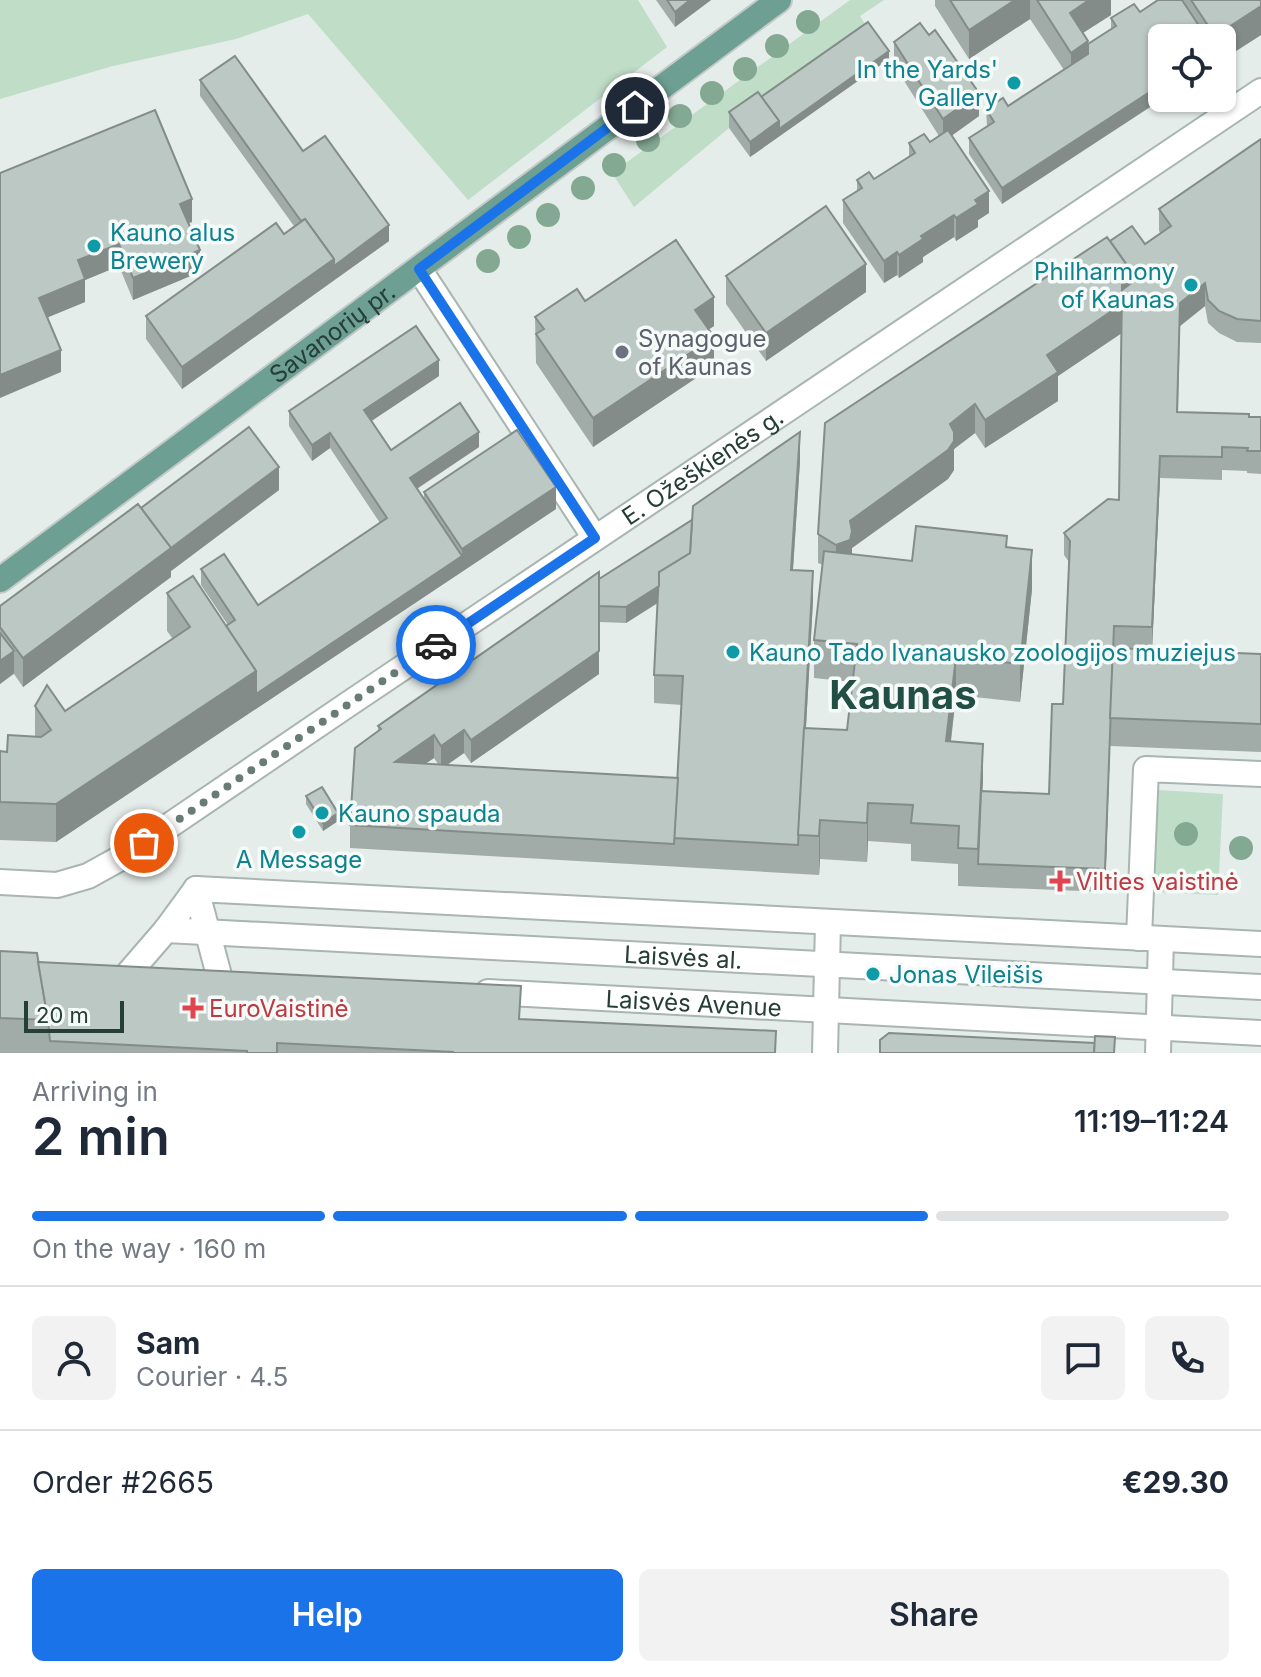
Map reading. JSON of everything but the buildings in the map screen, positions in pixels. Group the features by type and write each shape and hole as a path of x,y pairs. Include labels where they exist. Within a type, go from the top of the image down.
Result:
{"main road":[{"name":"Savanorių pr.","path":"0,580 779,0"}],"street":[{"name":"E. Ožeškienės g.","path":"0,882 57,885 88,876 126,855 1261,91"},
{"path":"419,269 595,538"},
{"path":"1158,1053 1160,982 1150,939 1146,769 1261,774"},
{"path":"196,889 1261,944"},
{"path":"158,975 120,973 166,930 196,889"},
{"path":"196,889 220,979"},
{"path":"825,1053 828,922"},
{"name":"Laisvės al.","path":"166,930 1261,987"},
{"path":"189,977 249,980"},
{"name":"Laisvės Avenue","path":"462,991 1261,1033"}],"green space":[{"path":"0,0 638,0 667,47 468,200 308,14 236,39 113,66 0,99"},
{"path":"850,0 884,0 860,16 868,29 729,128 634,207 612,173"},
{"path":"1159,790 1223,794 1218,895 1154,892"}],"way so far":[{"path":"144,843 436,645"}],"place":[{"name":"In the Yards' Gallery","path":"1014,83"},
{"name":"Kauno alus Brewery","path":"94,246"},
{"name":"Philharmony of Kaunas","path":"1191,285"},
{"name":"Synagogue of Kaunas","path":"622,352"},
{"name":"Kauno Tado Ivanausko zoologijos muziejus","path":"733,652"},
{"name":"Kauno spauda","path":"322,813"},
{"name":"A Message","path":"299,832"},
{"name":"Vilties vaistinė","path":"1060,881"},
{"name":"Jonas Vileišis","path":"873,974"},
{"name":"EuroVaistinė","path":"193,1008"}],"district":[{"name":"Kaunas","path":"903,694"}],"route":[{"path":"436,645 595,538 419,269 635,107"}]}
